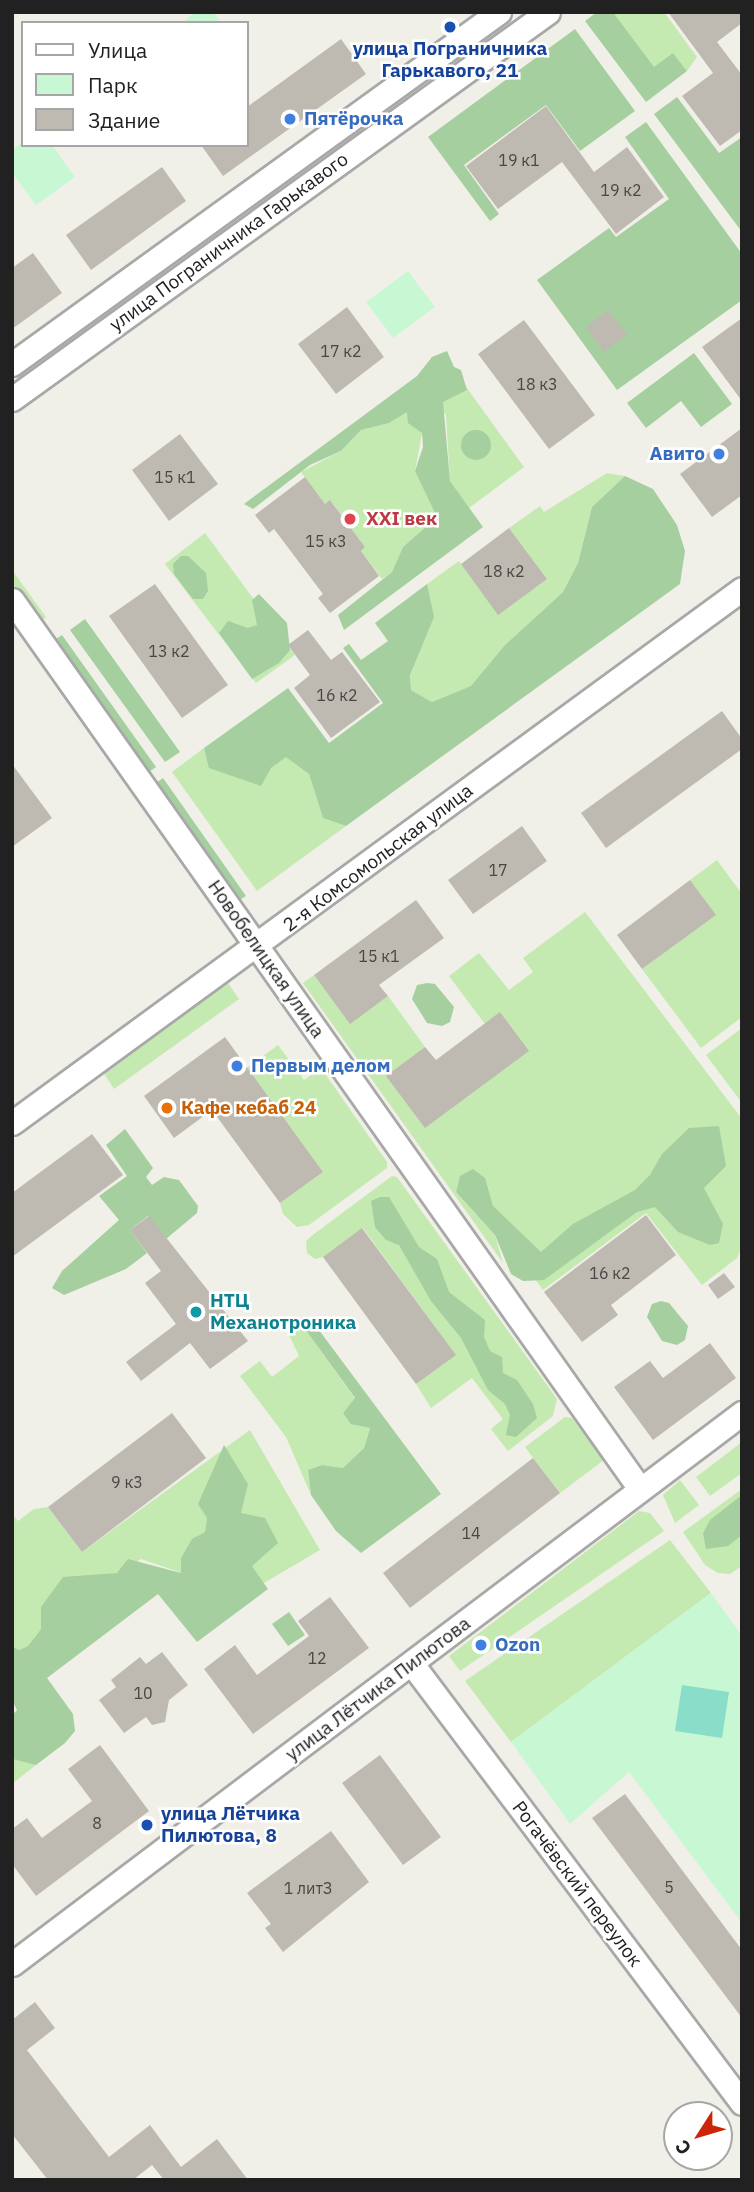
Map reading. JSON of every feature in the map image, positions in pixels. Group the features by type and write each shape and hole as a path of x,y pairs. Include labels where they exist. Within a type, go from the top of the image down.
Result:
{"street":[{"name":"улица Пограничника Гарькавого","path":"12,364 499,12"},
{"name":"улица Пограничника Гарькавого","path":"12,399 548,12"},
{"name":"2-я Комсомольская улица","path":"12,1123 258,947 742,589"},
{"name":"Новобелицкая улица","path":"12,600 640,1489"},
{"name":"улица Лётчика Пилютова","path":"12,1964 742,1413"},
{"name":"Рогачёвский переулок","path":"412,1664 742,2103"}],"green space":[{"path":"195,12 213,12 220,21 184,21"},
{"path":"597,12 617,12 615,15 654,67 673,53 687,71 646,102 585,21"},
{"path":"617,12 664,12 697,57 687,71 673,53 654,68 614,15"},
{"path":"575,29 635,111 580,151 546,105 464,165 499,214 490,221 428,137"},
{"path":"677,97 719,153 742,137 742,232 654,114"},
{"path":"646,122 742,254 742,300 617,390 537,280 609,228 616,237 669,199 625,137"},
{"path":"21,143 21,147 53,147 75,177 36,205 12,173 12,150"},
{"path":"408,271 435,307 393,338 366,302"},
{"path":"447,351 454,367 461,370 467,390 443,402 450,481 483,527 344,630 338,615 392,572 403,547 437,517 415,471 423,447 422,433 408,423 407,412 389,423 361,430 341,451 310,465 253,509 244,504 417,376 432,357"},
{"path":"694,353 732,404 701,427 681,401 646,428 627,403"},
{"path":"443,355 524,467 469,508 450,481 446,415 417,376"},
{"path":"407,411 422,433 415,471 438,516 403,547 392,572 382,579 361,551 365,547 331,501 325,504 301,472 341,451 361,430 389,423"},
{"path":"476,430 487,434 491,445 487,456 476,460 465,456 461,445 465,434"},
{"path":"607,473 625,476 592,507 578,563 563,592 505,645 472,686 432,702 411,690 410,675 433,617 427,584 459,561 498,614 547,579 509,528 540,506 544,512"},
{"path":"625,476 653,489 677,525 685,551 680,584 346,826 323,818 309,774 286,757 271,768 261,786 209,768 204,748 288,688 329,743 383,703 343,648 349,644 361,660 388,641 375,623 427,584 434,617 410,675 411,690 432,702 471,686 505,645 563,592 578,563 592,507"},
{"path":"205,533 295,655 256,683 165,564"},
{"path":"181,556 188,556 206,573 208,591 203,599 193,599 174,574 173,564"},
{"path":"12,570 46,617 40,622 12,584"},
{"path":"259,594 287,623 290,650 279,663 252,679 219,633 228,621 248,628 257,625 252,600"},
{"path":"85,619 180,752 165,762 70,630"},
{"path":"62,635 156,767 146,774 53,641"},
{"path":"204,748 210,768 271,768 286,756 309,774 323,818 346,826 257,891 172,772"},
{"path":"163,778 246,896 236,902 153,785"},
{"path":"717,860 742,894 742,1017 701,1048 642,969 715,915 690,880"},
{"path":"585,912 742,1119 742,1246 737,1258 702,1285 646,1213 543,1290 460,1177 456,1192 495,1235 503,1263 303,983 314,975 350,1023 388,996 425,1047 387,1076 425,1127 485,1024 449,976 479,953 509,990 533,972 523,958"},
{"path":"228,983 239,999 114,1089 103,1072"},
{"path":"435,984 454,1007 450,1022 442,1026 427,1023 412,999 417,985"},
{"path":"742,1028 742,1103 706,1055"},
{"path":"278,1045 304,1080 321,1068 387,1162 387,1168 309,1225 297,1227 283,1214 280,1203 323,1172 247,1068"},
{"path":"719,1126 726,1166 704,1188 723,1224 719,1243 710,1245 678,1232 655,1207 637,1212 544,1280 523,1281 511,1274 495,1235 456,1192 460,1176 473,1169 485,1178 493,1206 541,1252 573,1224 635,1190 650,1175 662,1154 689,1128"},
{"path":"125,1129 153,1168 146,1177 152,1185 164,1177 179,1180 198,1206 197,1213 166,1239 148,1216 130,1230 147,1253 126,1269 64,1295 52,1288 62,1271 119,1220 99,1196 127,1176 106,1145"},
{"path":"392,1176 397,1177 557,1399 553,1416 508,1451 491,1429 503,1419 472,1378 431,1408 416,1384 455,1354 363,1228 323,1257 315,1259 307,1253 306,1241"},
{"path":"389,1197 419,1247 437,1259 449,1292 485,1320 484,1337 490,1351 502,1357 503,1373 517,1380 533,1404 537,1418 516,1437 506,1435 510,1415 505,1404 488,1390 461,1338 431,1301 399,1245 386,1240 375,1227 371,1201"},
{"path":"661,1301 669,1303 688,1326 685,1340 677,1345 662,1341 647,1317 652,1304"},
{"path":"310,1318 441,1494 361,1553 336,1531 311,1495 308,1470 322,1465 343,1468 364,1448 370,1428 351,1424 343,1413 355,1398 302,1325"},
{"path":"302,1325 355,1399 343,1413 370,1427 364,1448 343,1468 322,1465 308,1470 311,1495 286,1437 240,1376 260,1361 272,1377 299,1356 289,1335"},
{"path":"565,1417 572,1418 604,1460 560,1493 525,1447"},
{"path":"250,1430 320,1550 264,1583 207,1518 205,1533 182,1573 141,1559 117,1573 95,1576 41,1607 41,1629 28,1646 19,1650 12,1646 12,1514 18,1521 34,1509 48,1507 82,1552"},
{"path":"742,1442 742,1473 710,1496 696,1477"},
{"path":"224,1445 248,1484 241,1513 265,1518 278,1543 252,1566 268,1589 197,1642 158,1594 47,1678 73,1714 75,1731 65,1743 36,1765 12,1759 12,1715 17,1710 12,1700 12,1646 19,1650 28,1646 41,1629 41,1607 63,1577 117,1573 128,1559 181,1573 181,1558 192,1539 205,1532 207,1518 198,1504"},
{"path":"680,1480 699,1505 675,1523 663,1495"},
{"path":"742,1489 742,1566 730,1574 718,1573 705,1565 683,1532"},
{"path":"742,1495 742,1535 728,1546 706,1549 703,1533 710,1520"},
{"path":"639,1511 650,1513 664,1531 460,1671 449,1656"},
{"path":"670,1540 711,1593 511,1742 465,1681"},
{"path":"711,1593 742,1636 742,1923 629,1772 570,1824 511,1742"},
{"path":"289,1612 305,1635 288,1646 272,1624"},
{"path":"682,1685 729,1692 722,1738 675,1731"},
{"path":"12,1759 36,1765 12,1784"}],"building":[{"path":"668,12 742,12 742,23 717,42 742,75 742,130 720,146 682,96 713,73"},
{"path":"341,39 366,74 223,176 202,147 248,147 248,106"},
{"path":"546,106 594,172 627,147 664,197 616,234 562,162 498,209 466,166"},
{"path":"162,167 186,201 91,270 66,235"},
{"path":"33,253 62,293 12,329 12,268"},
{"path":"347,307 384,357 336,394 298,344"},
{"path":"608,310 627,335 604,352 586,327"},
{"path":"742,318 742,401 702,347"},
{"path":"524,320 595,415 549,449 478,354"},
{"path":"742,428 742,495 712,517 680,474"},
{"path":"180,434 218,484 169,521 132,470"},
{"path":"305,477 325,504 330,500 365,547 361,551 379,576 330,613 318,598 323,594 274,529 269,533 255,515"},
{"path":"509,528 547,579 498,615 461,564"},
{"path":"155,584 228,685 182,718 109,616"},
{"path":"308,630 331,660 342,652 380,702 331,738 294,688 310,675 288,645"},
{"path":"722,711 742,739 742,749 606,848 581,813"},
{"path":"12,764 52,818 12,847"},
{"path":"522,826 547,861 473,914 448,880"},
{"path":"690,880 716,915 642,969 617,935"},
{"path":"416,900 444,938 379,985 388,996 350,1024 314,975"},
{"path":"500,1012 529,1051 425,1128 386,1076 425,1047 436,1060"},
{"path":"225,1037 323,1172 280,1203 212,1110 174,1138 144,1096"},
{"path":"92,1134 123,1175 12,1257 12,1193"},
{"path":"646,1215 676,1255 611,1305 618,1315 582,1342 544,1292"},
{"name":"НТЦ Механотроника","path":"149,1216 248,1341 210,1369 190,1343 141,1381 126,1362 176,1324 145,1283 161,1271 130,1230"},
{"path":"362,1228 456,1355 416,1384 323,1257"},
{"path":"724,1273 735,1287 718,1299 708,1285"},
{"path":"710,1343 736,1378 653,1440 614,1387 650,1361 663,1378"},
{"path":"172,1413 206,1458 82,1552 48,1507"},
{"path":"533,1458 560,1493 410,1608 383,1573"},
{"path":"330,1597 369,1648 253,1734 204,1669 235,1645 257,1675 309,1636 298,1621"},
{"path":"162,1652 188,1685 169,1700 165,1722 152,1725 146,1717 124,1733 99,1700 116,1687 111,1680 140,1657 146,1664"},
{"path":"100,1745 149,1811 36,1896 12,1864 12,1829 27,1818 42,1838 92,1801 68,1769"},
{"path":"380,1755 441,1837 403,1865 342,1783"},
{"path":"625,1794 742,1950 742,2018 592,1818"},
{"path":"331,1831 369,1882 283,1952 265,1928 271,1924 247,1893"},
{"path":"35,2002 55,2028 27,2050 109,2157 150,2125 181,2167 217,2139 248,2180 164,2180 152,2165 133,2180 48,2180 12,2134 12,2020"}],"place":[{"name":"улица Пограничника Гарькавого, 21","path":"450,27"},
{"name":"Пятёрочка","path":"290,119"},
{"name":"Авито","path":"719,454"},
{"name":"XXI век","path":"350,519"},
{"name":"Первым делом","path":"237,1066"},
{"name":"Кафе кебаб 24","path":"167,1108"},
{"name":"НТЦ Механотроника","path":"196,1312"},
{"name":"Ozon","path":"481,1645"},
{"name":"улица Лётчика Пилютова, 8","path":"147,1825"}]}
